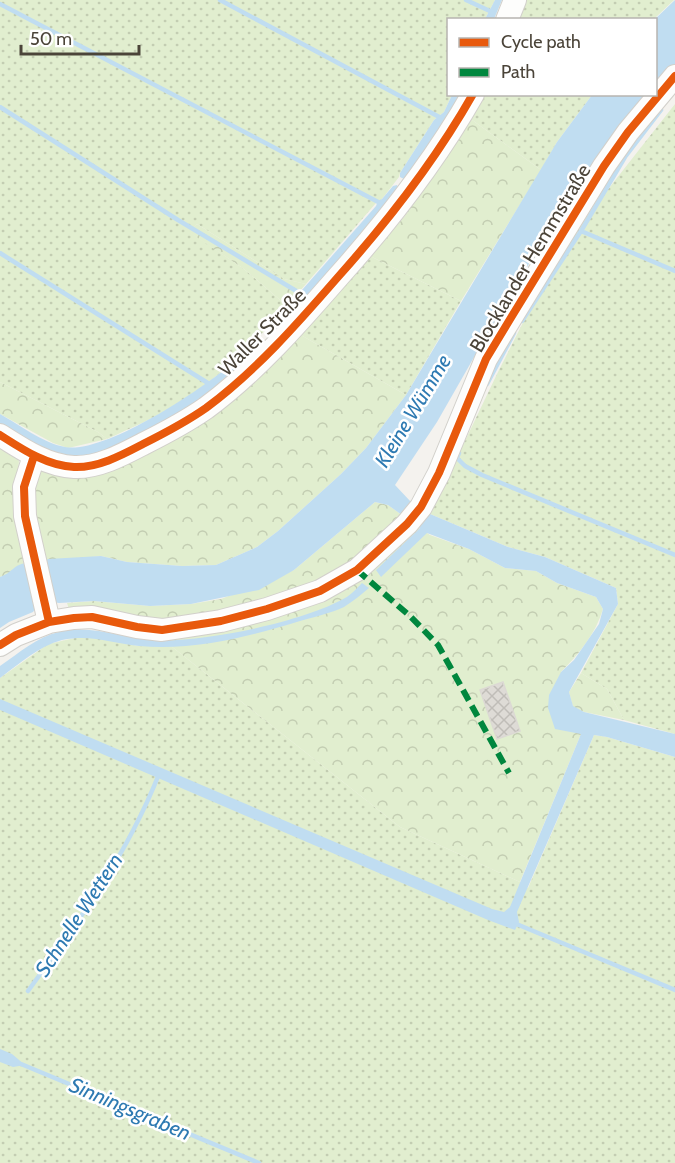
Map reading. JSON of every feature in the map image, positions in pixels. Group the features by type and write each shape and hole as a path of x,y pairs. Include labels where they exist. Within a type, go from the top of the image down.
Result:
{"street":[{"path":"508,18 515,0"},
{"name":"Blocklander Hemmstraße","path":"0,645 47,613 74,618 92,617 162,630 221,621 267,609 320,591 357,570 414,515 439,473 486,359 604,166 628,132 675,76"},
{"name":"Waller Straße","path":"0,435 34,456 74,467 101,463 177,427 206,408 233,386 286,335 388,220 438,151 472,96"},
{"path":"34,456 24,487 25,516 47,613"}],"green space":[{"path":"0,0 495,0 486,18 447,18 447,96 452,96 444,112 434,120 399,177 382,199 376,203 306,284 284,279 197,224 190,232 244,269 287,306 249,346 208,383 160,414 107,439 98,432 0,382"},
{"path":"526,0 674,0 655,18 516,18"},
{"path":"479,96 591,96 557,142 541,170 468,117"},
{"path":"675,104 675,734 624,720 607,689 581,673 618,604 616,588 545,557 508,547 430,514 558,253"},
{"path":"468,117 541,170 461,301 370,256 404,217"},
{"path":"197,224 284,279 306,284 287,306 244,269 189,232"},
{"path":"370,256 461,301 406,395 299,334"},
{"path":"299,334 406,395 366,448 278,531 257,547 216,565 182,566 127,562 101,556 43,563 30,515 36,472 45,467 76,473"},
{"path":"0,382 98,432 107,439 68,448 53,443 0,414"},
{"path":"0,443 14,451 19,461 17,483 31,566 0,577"},
{"path":"375,502 388,505 430,535 469,549 505,568 536,571 557,583 596,597 603,609 586,643 561,672 581,734 520,882 400,827 171,646 161,625 70,612 67,603 94,601 150,606 191,604 221,599 294,570"},
{"path":"79,637 105,639 138,646 171,646 400,827 520,882 528,888 594,735 675,757 675,1163 0,1163 0,678 48,644"},
{"path":"581,673 607,689 624,720 584,712 573,707 569,692"}],"water":[{"path":"495,0 502,0 494,18 486,18"},
{"path":"675,0 675,65 657,86 657,18"},
{"path":"452,96 460,96 448,120 406,180 400,177 400,173 434,120 444,112"},
{"name":"Kleine Wümme","path":"591,96 649,96 579,188 538,249 437,422 395,485 411,502 430,514 508,547 545,557 616,588 618,604 569,692 573,706 584,712 675,734 675,757 594,735 517,912 519,922 515,930 0,710 0,699 492,909 504,912 510,907 581,734 555,729 548,708 549,695 561,672 574,660 599,624 603,609 596,597 557,583 536,571 505,568 469,549 427,533 381,577 376,570 420,528 388,505 375,502 294,570 259,590 191,604 150,606 94,601 59,603 47,601 39,603 33,612 0,628 0,577 23,564 43,563 48,559 101,556 127,562 182,566 216,565 257,547 278,531 366,448 406,395 557,142"},
{"path":"397,185 399,190 306,298 269,337 266,336 265,332 378,201 393,186"},
{"path":"255,343 258,343 257,348 205,396 173,418 101,453 86,456 51,452 0,424 0,414 40,438 65,447 82,447 102,441 125,432 171,407 224,370"},
{"path":"362,583 369,588 344,607 261,632 200,645 160,647 92,638 73,638 62,640 37,651 0,678 0,666 51,634 71,630 95,630 142,639 174,640 224,634 279,623 327,607 347,597"},
{"path":"0,1049 12,1054 25,1065 13,1067 0,1062"}],"building":[{"path":"503,682 520,731 497,739 480,690"}],"waterway":[{"path":"220,0 443,119"},
{"path":"466,0 492,12"},
{"path":"0,4 382,204"},
{"path":"0,107 178,220 303,295"},
{"path":"522,321 581,231 625,157 661,110"},
{"path":"581,231 675,271"},
{"path":"0,253 211,385"},
{"path":"487,384 514,333"},
{"path":"459,453 457,458 465,466 482,475 675,555"},
{"name":"Schnelle Wettern","path":"28,991 101,887 132,832 159,774"},
{"path":"514,923 675,990"},
{"name":"Sinningsgraben","path":"21,1064 259,1163"}],"marked path":[{"path":"357,570 411,617 438,645 509,773"}],"cycle path":[{"path":"0,645 16,635 49,622 74,618 92,617 162,630 221,621 267,609 320,591 357,570 407,524 421,507 439,473 486,359 604,166 628,132 675,76"},
{"path":"0,435 54,464 83,467 110,460 127,452 206,408 276,346 357,256 427,166 472,96"},
{"path":"34,456 24,487 25,516 49,622"}]}
